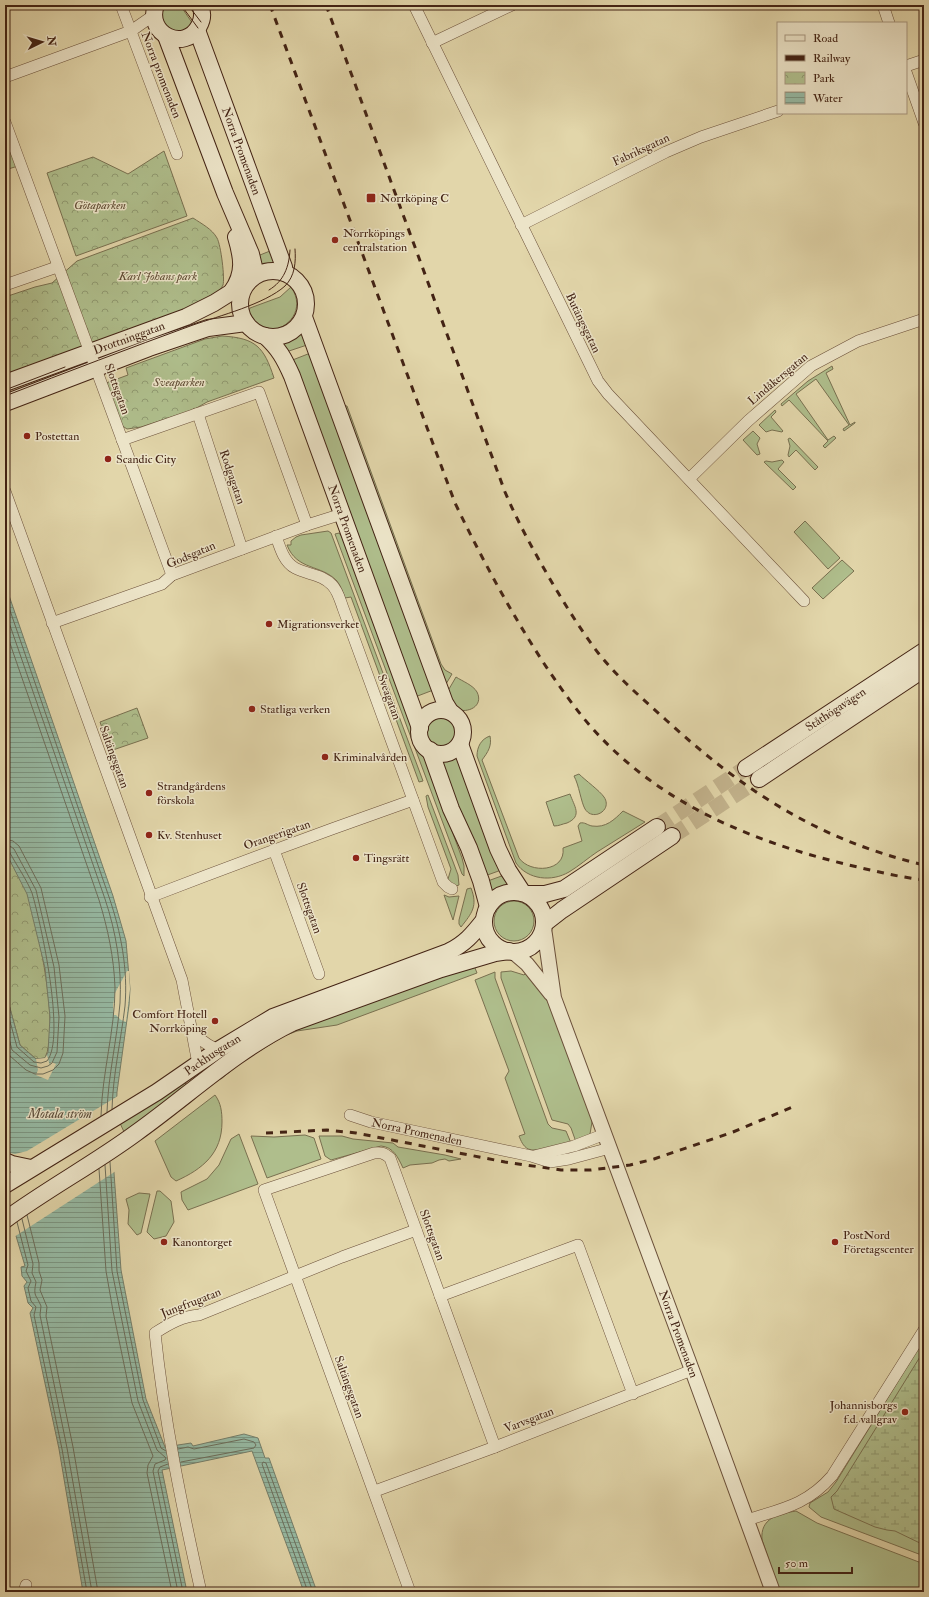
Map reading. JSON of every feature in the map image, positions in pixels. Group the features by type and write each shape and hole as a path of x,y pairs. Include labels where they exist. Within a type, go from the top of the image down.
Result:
{"main road":[{"path":"157,17 175,39 184,38 197,30 202,18 200,5"},
{"name":"Norra Promenaden","path":"157,17 225,193 251,254 255,271 251,279"},
{"name":"Norra Promenaden","path":"197,30 284,266 285,273"},
{"name":"Norra Promenaden","path":"225,193 241,258 241,274 232,291"},
{"path":"270,271 285,273 299,282 304,290 306,308 304,317 299,325 288,334 274,337 257,334 246,323 242,316 240,303 244,288 251,279 258,274 270,271"},
{"name":"Drottninggatan","path":"5,383 186,317 214,303 251,279"},
{"path":"304,317 445,703 450,711 459,718 463,726 463,734 460,744 456,748 441,754 430,750"},
{"name":"Drottninggatan","path":"5,403 208,328 246,323"},
{"name":"Norra Promenaden","path":"265,336 285,358 420,728"},
{"name":"Ståthögavägen","path":"746,768 924,651"},
{"name":"Ståthögavägen","path":"759,778 924,669"},
{"path":"450,711 437,710 431,712 422,722 420,728 422,741 430,750 451,809 469,848 481,881 486,932 489,938 506,950 527,949 542,930 562,910 672,836"},
{"path":"460,744 498,848 508,870 525,894 536,901 540,906 544,918 542,930"},
{"path":"484,915 494,899 503,894 513,892 525,894 544,894 564,889 657,827"},
{"name":"Packhusgatan","path":"7,1213 25,1206 117,1146 241,1053 273,1032 439,962 484,915"},
{"name":"Packhusgatan","path":"5,1185 157,1092 218,1050 272,1017 474,950 506,950"},
{"path":"5,1161 31,1168"}],"street":[{"name":"Norra promenaden","path":"121,5 177,154"},
{"name":"Butängsgatan","path":"414,5 598,380 608,394 804,601"},
{"path":"432,43 512,5"},
{"path":"883,5 889,22"},
{"path":"5,77 131,31 157,17"},
{"path":"907,66 924,60"},
{"path":"907,75 924,123"},
{"name":"Fabriksgatan","path":"521,225 666,152 701,137 777,111"},
{"name":"Slottsgatan","path":"5,122 24,178 97,369 172,575"},
{"path":"5,285 57,267"},
{"name":"Lindåkersgatan","path":"689,479 750,420 811,366 858,341 924,319"},
{"path":"122,440 259,392 307,525"},
{"name":"Rodgagatan","path":"196,414 204,432 242,549"},
{"name":"Saltängsgatan","path":"6,494 150,896 182,980 198,1064"},
{"name":"Godsgatan","path":"52,623 162,584 172,575 276,536 342,514"},
{"name":"Sveagatan","path":"276,536 286,560 295,568 324,578 334,586 443,882 452,889"},
{"name":"Orangerigatan","path":"150,896 413,800"},
{"name":"Slottsgatan","path":"274,850 319,974"},
{"name":"Norra Promenaden","path":"542,930 538,949 541,961 551,981 554,998 773,1592"},
{"name":"Norra Promenaden","path":"506,950 533,970 554,998"},
{"path":"193,1034 218,1050"},
{"name":"Norra Promenaden","path":"350,1115 385,1125 531,1156 550,1162 569,1159 610,1148"},
{"name":"Norra Promenaden","path":"531,1156 567,1148 605,1134"},
{"name":"Slottsgatan","path":"264,1190 380,1152 390,1158 495,1447"},
{"name":"Saltängsgatan","path":"264,1190 375,1491 410,1592"},
{"name":"Jungfrugatan","path":"201,1592 175,1467 160,1378 155,1333 164,1327 188,1316 199,1315 295,1276 416,1230"},
{"path":"440,1296 578,1245 633,1394"},
{"path":"747,1520 799,1503 822,1488 832,1476 924,1330"},
{"name":"Varvsgatan","path":"375,1491 495,1447 692,1370"}],"green space":[{"path":"163,5 180,5 193,24 189,28 178,32 167,28 161,18"},
{"path":"5,130 18,166 5,170"},
{"name":"Götaparken","path":"164,151 187,216 76,256 47,173 93,157 128,174"},
{"name":"Karl Johans park","path":"193,218 212,232 217,238 220,247 223,285 215,295 204,302 5,376 5,297 52,283 77,261"},
{"path":"275,249 279,266 260,269 255,257"},
{"path":"291,287 296,298 296,308 293,317 286,324 269,330 260,327 252,320 249,314 250,308 280,297"},
{"path":"302,327 310,344 286,352 279,339 293,335"},
{"name":"Sveaparken","path":"222,336 243,339 257,346 266,359 274,378 207,402 193,410 141,427 127,429 121,425 106,383 128,375 126,368 205,339"},
{"path":"313,352 436,689 415,697 290,361"},
{"path":"832,366 833,369 826,373 850,425 855,423 844,431 843,429 849,425 816,379 796,394 828,440 834,436 836,438 825,448 823,446 828,441 789,400 782,406 781,404 808,381"},
{"path":"340,405 347,406 441,664 445,670 452,674 446,684"},
{"path":"775,410 776,412 771,417 783,431 772,430 766,432 759,425"},
{"path":"753,431 760,438 757,444 760,454 757,455 743,440"},
{"path":"790,438 818,467 815,470 796,450 789,457 790,446 788,439"},
{"path":"782,460 784,462 778,469 796,487 793,490 764,462"},
{"path":"805,521 840,558 828,569 794,532"},
{"path":"328,531 331,533 423,781 419,782 351,597 345,598 337,581 331,576 297,559 291,553 287,545 291,545 291,541 301,535"},
{"path":"339,533 345,541 462,858 464,876 335,534"},
{"path":"842,560 854,571 823,599 812,588"},
{"path":"456,677 470,685 477,692 479,697 477,705 470,710 456,709 444,691 449,689"},
{"path":"137,708 148,738 110,751 100,722"},
{"path":"441,717 452,721 456,732 452,743 441,747 430,743 426,732 430,721"},
{"path":"490,736 489,749 482,760 519,858 531,867 546,868 559,862 562,856 563,848 582,841 578,826 580,823 585,823 592,826 606,825 623,811 645,822 597,852 569,872 548,878 541,878 527,873 516,863 477,756 480,744 484,739"},
{"path":"458,755 504,869 482,877 438,759 450,759"},
{"path":"579,774 604,797 606,806 601,813 588,813 585,809 574,776"},
{"path":"570,794 576,810 575,817 567,823 554,826 546,802"},
{"path":"428,795 458,875 459,885 456,886 449,883 448,879 451,869 428,807 426,796"},
{"path":"5,851 26,889 42,953 49,1002 50,1024 49,1043 45,1058 36,1059 20,1045 5,990"},
{"path":"507,874 513,886 496,890 492,894 485,882"},
{"path":"471,888 474,900 473,909 461,927 459,920 467,889"},
{"path":"444,895 449,897 459,896 453,920"},
{"path":"514,901 522,903 528,907 532,913 534,921 532,929 528,935 522,939 514,941 506,939 500,935 496,929 494,921 496,913 500,907 506,903"},
{"path":"473,963 477,973 337,1025 297,1031 284,1036 243,1061 221,1079 218,1078 273,1039"},
{"path":"511,971 524,975 528,971 540,986 553,1012 591,1116 592,1122 590,1134 576,1142 568,1124 552,1120 501,978 501,972"},
{"path":"495,972 495,978 548,1124 552,1128 566,1131 571,1143 532,1150 523,1145 519,1136 525,1134 505,1078 509,1071 475,980"},
{"path":"183,1081 188,1086 125,1134 119,1121"},
{"path":"215,1095 220,1104 222,1115 219,1143 209,1159 195,1171 176,1181 171,1177 155,1141"},
{"path":"239,1134 258,1184 188,1210 182,1200 181,1192 207,1179 219,1165 231,1139"},
{"path":"305,1135 314,1138 321,1159 267,1178 251,1136 274,1137"},
{"path":"319,1136 342,1136 353,1139 393,1143 398,1147 461,1159 449,1161 445,1159 432,1163 410,1165 403,1168 392,1150 381,1146 331,1160 325,1156"},
{"path":"157,1191 160,1191 171,1201 174,1222 166,1236 154,1239 147,1232"},
{"path":"139,1193 150,1194 141,1233 137,1235 128,1224 129,1210 126,1199"},
{"name":"Johannisborgs f.d. vallgrav","path":"924,1339 924,1556 821,1517 809,1507 810,1503 828,1492 836,1482"},
{"name":"Johannisborgs f.d. vallgrav","path":"923,1352 924,1459 920,1467 920,1475 924,1481 924,1545 895,1531 875,1527 834,1509 831,1497 837,1491"},
{"path":"796,1511 817,1523 924,1564 924,1592 780,1592 762,1540 762,1533 767,1522 772,1518"}],"water":[{"name":"Motala ström","path":"5,584 113,896 126,941 130,989 117,1092 114,1173 121,1270 146,1399 165,1447 191,1443 193,1446 244,1434 258,1438 265,1458 269,1458 317,1592 304,1592 252,1451 162,1470 187,1592 83,1592 59,1449 30,1313 33,1308 28,1303 24,1286 27,1282 22,1276 21,1267 25,1266 16,1236 5,1183 5,990 20,1045 36,1059 45,1058 48,1052 50,1017 45,968 27,894 5,851"}],"pier":[{"path":"127,971 129,971 130,989 126,1022 114,1015 113,1006 115,993"},
{"path":"47,1055 50,1066 51,1062 56,1064 48,1080 36,1075 38,1070 36,1059 45,1058"},
{"path":"118,1096 116,1171 14,1237 5,1193 5,1152 15,1154 27,1151"}],"tunnel":[{"path":"657,827 746,768"},
{"path":"672,836 759,779"}],"tram line":[{"path":"181,5 198,28"},
{"path":"188,5 201,22"},
{"path":"5,396 193,325 241,309 266,298 285,286 291,278 295,264 295,249"},
{"path":"269,290 282,278 285,273 290,250"},
{"path":"5,390 65,367"}],"railway":[{"path":"270,5 455,503 486,565 520,626 562,690 593,729 619,755 648,779 678,799 710,816 743,832 813,856 877,872 924,880"},
{"path":"326,5 505,492 522,528 554,586 587,637 607,663 640,696 695,746 755,791 785,810 850,842 886,855 924,865"},
{"path":"266,1133 327,1130 356,1133 505,1162 561,1170 591,1170 630,1165 654,1159 733,1132 795,1106"}],"place":[{"name":"Norrköping C","path":"371,198"},
{"name":"Norrköpings centralstation","path":"335,240"},
{"name":"Postettan","path":"27,436"},
{"name":"Scandic City","path":"108,459"},
{"name":"Migrationsverket","path":"269,624"},
{"name":"Statliga verken","path":"252,709"},
{"name":"Kriminalvården","path":"325,757"},
{"name":"Strandgårdens förskola","path":"149,793"},
{"name":"Kv. Stenhuset","path":"149,835"},
{"name":"Tingsrätt","path":"356,858"},
{"name":"Comfort Hotell Norrköping","path":"215,1021"},
{"name":"Kanontorget","path":"164,1242"},
{"name":"PostNord Företagscenter","path":"835,1242"},
{"name":"Johannisborgs f.d. vallgrav","path":"905,1412"}]}
